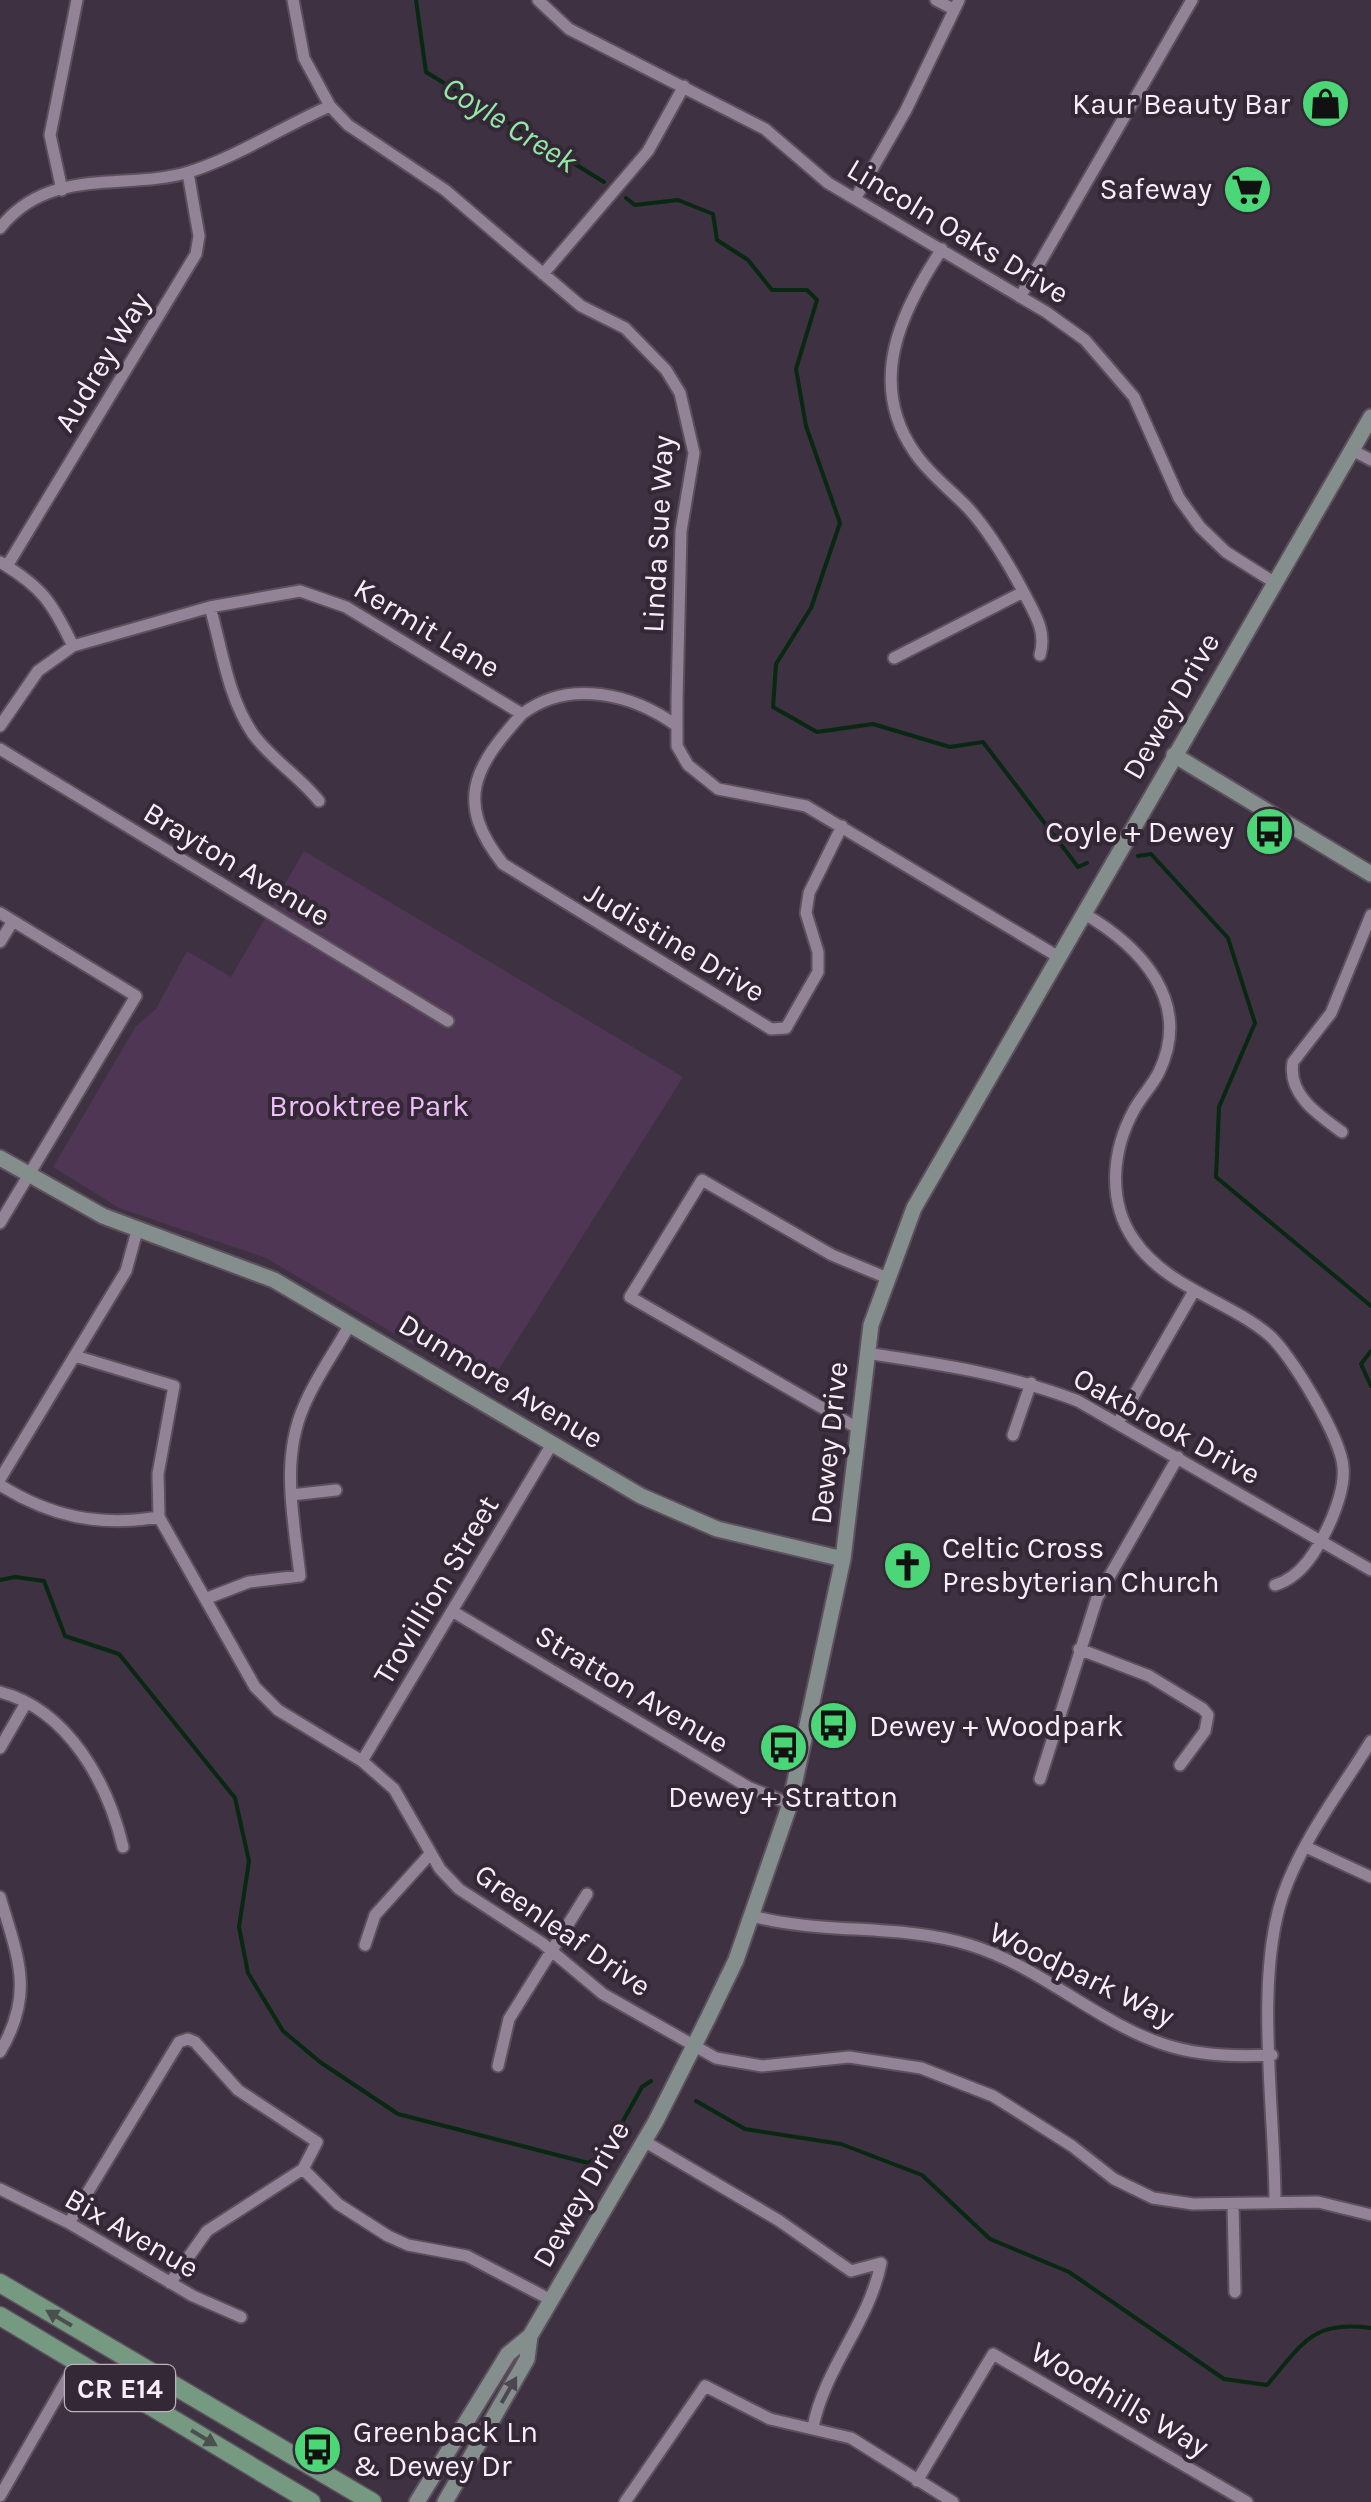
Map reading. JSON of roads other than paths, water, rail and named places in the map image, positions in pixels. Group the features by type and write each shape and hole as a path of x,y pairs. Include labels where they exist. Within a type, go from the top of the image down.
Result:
{"main road":[{"name":"Dewey Drive","path":"417,2502 508,2354 530,2336 644,2142 693,2047 752,1916 790,1804 843,1559 866,1352 885,1277 933,1170 1371,418"},
{"path":"1174,755 1371,874"},
{"name":"Dunmore Avenue","path":"0,1158 138,1231 258,1272 640,1496 691,1519 757,1541 843,1559"},
{"name":"CR E14","path":"0,2283 372,2502"},
{"name":"CR E14","path":"0,2316 312,2502"},
{"path":"444,2502 526,2359 530,2336"},
{"path":"77,2362 118,2353"}],"street":[{"path":"62,190 50,136 77,0"},
{"name":"Linda Sue Way","path":"292,0 304,58 330,106 370,144 445,190 581,306 625,328 646,347 680,393 694,453 681,531 677,746 688,765 718,789 786,800 842,826 1057,956"},
{"name":"Lincoln Oaks Drive","path":"538,0 570,29 764,128 821,178 1063,323 1105,360 1148,421 1188,513 1226,552 1275,583"},
{"path":"855,199 918,87 956,5 936,0"},
{"path":"1020,297 1192,0"},
{"path":"544,274 648,151 684,86"},
{"path":"0,228 7,219 62,190 87,181 188,173 330,106"},
{"name":"Audrey Way","path":"4,564 196,254 200,236 188,173"},
{"path":"942,249 905,308 891,352 897,416 914,453 972,511 1023,592 1040,624 1040,656"},
{"path":"1352,450 1371,460"},
{"path":"4,564 36,584 53,604 72,646"},
{"name":"Kermit Lane","path":"0,726 38,670 72,646 210,607 300,591 327,597 522,714 549,700 596,694 633,701 678,726"},
{"path":"894,658 1023,592"},
{"path":"210,607 237,704 253,734 276,759 296,773 319,802"},
{"name":"Judistine Drive","path":"522,714 486,753 475,787 481,836 503,864 771,1029 786,1028 813,986 818,952 806,913 809,894 842,826"},
{"name":"Brayton Avenue","path":"0,749 448,1021"},
{"path":"1083,912 1141,955 1166,1003 1166,1053 1120,1141 1116,1189 1124,1222 1145,1255 1194,1291 1254,1324 1281,1347 1338,1448 1344,1478 1337,1508 1298,1573 1275,1585"},
{"path":"0,913 136,996 0,1223"},
{"path":"1342,1132 1304,1100 1291,1072 1293,1062 1331,1014 1371,915"},
{"path":"0,942 13,920"},
{"path":"859,1428 630,1297 702,1180 832,1255 885,1277"},
{"path":"138,1231 126,1271 0,1482 70,1517 124,1523 159,1517"},
{"path":"1119,1421 1194,1291"},
{"path":"205,1599 249,1582 300,1576 290,1464 302,1410 350,1324"},
{"name":"Oakbrook Drive","path":"866,1352 964,1366 1031,1383 1119,1421 1371,1570"},
{"name":"Greenleaf Drive","path":"74,1356 174,1386 158,1474 159,1517 246,1675 264,1697 362,1761 404,1802 431,1853 459,1889 551,1950 603,1994 693,2047 744,2066 849,2057 922,2068 993,2096 1131,2189 1175,2203 1337,2204 1371,2215"},
{"path":"1013,1435 1031,1383"},
{"name":"Trovillion Street","path":"362,1761 552,1444"},
{"path":"1040,1779 1079,1650 1108,1575 1178,1457"},
{"path":"291,1495 336,1490"},
{"name":"Stratton Avenue","path":"452,1612 748,1787 790,1804"},
{"path":"1079,1650 1149,1676 1203,1709 1208,1715 1205,1730 1180,1765"},
{"path":"0,1692 26,1703 76,1744 98,1780 124,1847"},
{"path":"0,1748 26,1703"},
{"path":"1275,2202 1272,1942 1284,1892 1306,1846 1371,1741"},
{"path":"1306,1846 1371,1877"},
{"path":"365,1945 375,1915 431,1853"},
{"path":"498,2066 509,2019 587,1894"},
{"path":"0,1897 22,1982 19,2012 0,2052"},
{"name":"Woodpark Way","path":"752,1916 789,1925 885,1928 942,1937 1024,1967 1163,2044 1204,2054 1272,2056"},
{"path":"69,2223 169,2056 188,2039 201,2047 238,2090 317,2142 302,2169 207,2231 170,2283"},
{"path":"644,2142 778,2220 851,2271 881,2263 874,2297 824,2383 813,2427"},
{"path":"302,2169 338,2204 388,2236 408,2245 480,2261 551,2300"},
{"name":"Bix Avenue","path":"0,2189 69,2223 170,2283 241,2317"},
{"path":"1233,2204 1235,2292"},
{"name":"Woodhills Way","path":"916,2481 993,2354 1247,2502"},
{"path":"0,2496 77,2362"},
{"path":"625,2502 705,2386 770,2419 860,2442 953,2502"},
{"path":"0,2467 12,2474"}],"waterway":[{"name":"Coyle Creek","path":"416,0 426,72 604,182"},
{"name":"Coyle Creek","path":"626,198 635,205 678,200 713,214 717,240 748,260 772,290 807,290 817,300 796,369 806,426 840,523 811,608 776,664 773,707 817,732 873,724 950,747 983,742 1078,867 1087,863"},
{"name":"Coyle Creek","path":"1138,856 1151,854 1228,938 1255,1023 1219,1107 1216,1177 1371,1306"},
{"name":"Coyle Creek","path":"1371,1351 1361,1364 1371,1386"},
{"path":"0,1580 15,1577 44,1581 65,1636 119,1654 235,1798 249,1861 239,1927 248,1973 283,2031 320,2062 398,2114 588,2163 605,2153 642,2087 651,2081"},
{"path":"696,2101 745,2129 841,2144 922,2175 990,2239 1069,2272 1224,2379 1267,2385 1300,2346 1322,2331 1351,2326 1371,2328"}],"place":[{"name":"Kaur Beauty Bar","path":"1325,104"},
{"name":"Safeway","path":"1247,189"},
{"name":"Coyle + Dewey","path":"1269,832"},
{"name":"Celtic Cross Presbyterian Church","path":"907,1565"},
{"name":"Dewey + Woodpark","path":"834,1726"},
{"name":"Dewey + Stratton","path":"783,1748"},
{"name":"Greenback Ln & Dewey Dr","path":"318,2449"}],"park label":[{"name":"Brooktree Park","path":"369,1106"}]}
